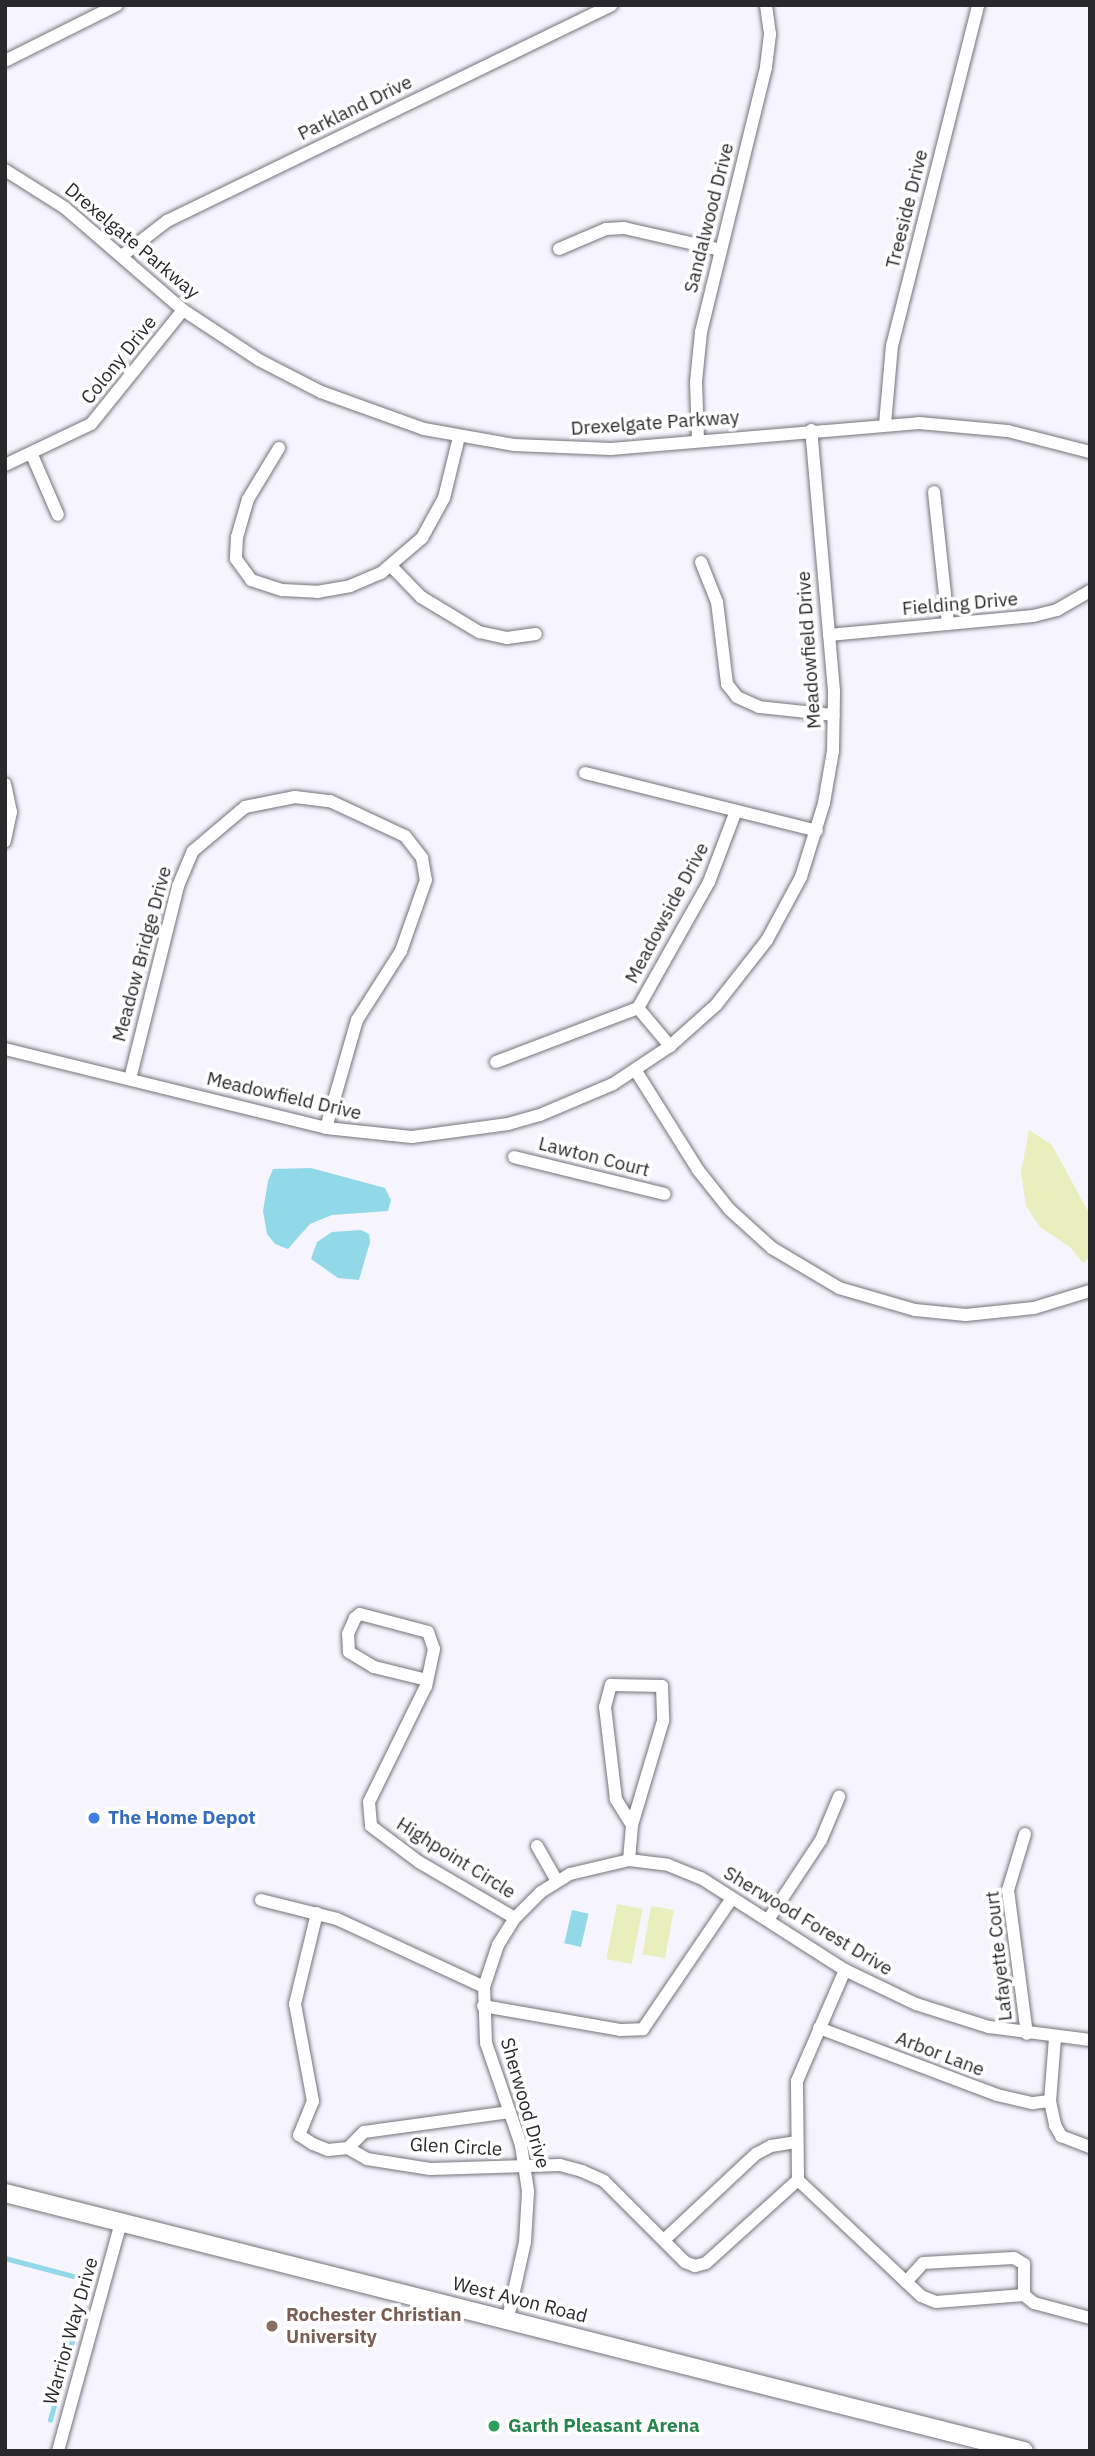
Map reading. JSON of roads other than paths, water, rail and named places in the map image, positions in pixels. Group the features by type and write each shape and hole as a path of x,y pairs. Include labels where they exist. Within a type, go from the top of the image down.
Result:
{"main road":[{"name":"West Avon Road","path":"5,2193 508,2318 1024,2451"}],"street":[{"path":"5,61 117,5"},
{"name":"Parkland Drive","path":"123,255 167,221 611,5"},
{"name":"Sandalwood Drive","path":"698,441 699,347 769,51 766,5"},
{"name":"Treeside Drive","path":"885,424 892,346 978,5"},
{"name":"Drexelgate Parkway","path":"5,170 65,208 123,255 183,310 259,360 309,387 363,410 459,437 563,449 698,441 885,424 982,427 1090,452"},
{"path":"559,249 606,229 624,228 721,250"},
{"name":"Colony Drive","path":"5,465 64,441 99,417 183,310"},
{"name":"Meadowfield Drive","path":"5,1049 326,1128 412,1137 508,1124 587,1097 636,1070 670,1046 716,1005 766,940 801,877 817,831 830,771 834,715 811,430"},
{"path":"279,448 257,479 237,537 236,559 251,580 282,590 317,592 350,586 391,566 422,538 438,512 459,437"},
{"path":"32,455 58,515"},
{"path":"934,492 948,624"},
{"path":"701,562 717,602 727,684 737,697 760,707 834,715"},
{"path":"391,566 421,597 479,632 507,638 536,635"},
{"name":"Fielding Drive","path":"829,635 1033,616 1056,610 1090,591"},
{"path":"585,773 817,831"},
{"path":"5,784 11,812 5,841"},
{"name":"Meadow Bridge Drive","path":"130,1079 178,886 193,851 246,807 295,797 330,801 405,836 422,858 426,880 401,951 357,1020 326,1128"},
{"name":"Meadowside Drive","path":"496,1062 638,1008 709,882 736,811"},
{"path":"638,1008 670,1046"},
{"path":"636,1070 698,1170 729,1209 772,1248 830,1283 895,1306 965,1315 1034,1308 1090,1291"},
{"name":"Lawton Court","path":"514,1157 665,1194"},
{"name":"Highpoint Circle","path":"427,1680 374,1667 349,1652 348,1634 355,1618 360,1614 428,1632 434,1649 427,1680 369,1802 371,1826 419,1862 515,1918"},
{"path":"629,1860 632,1825 663,1721 662,1686 611,1685 605,1707 616,1799 632,1825"},
{"path":"768,1920 821,1840 839,1797"},
{"name":"Lafayette Court","path":"1024,1834 1008,1890 1027,2034"},
{"path":"537,1846 557,1881"},
{"name":"Sherwood Drive","path":"508,2318 527,2228 526,2168 486,2043 484,1987 498,1945 515,1918 557,1881 585,1868 629,1860"},
{"name":"Sherwood Forest Drive","path":"629,1860 686,1871 845,1970 954,2018 1027,2034 1090,2040"},
{"path":"483,2006 620,2030 643,2029 732,1898"},
{"path":"261,1900 317,1913 484,1987"},
{"name":"Glen Circle","path":"317,1913 295,2004 313,2101 299,2135 328,2150 348,2148 367,2159 430,2169 560,2165 604,2181 685,2262 706,2263 798,2179"},
{"path":"845,1970 795,2092 798,2179 906,2283 936,2302 1024,2295 1034,2303 1090,2318"},
{"name":"Arbor Lane","path":"819,2028 997,2095 1033,2103 1050,2101"},
{"path":"1055,2038 1050,2101 1061,2136 1090,2147"},
{"name":"Glen Circle","path":"348,2148 364,2132 510,2112"},
{"path":"664,2240 755,2154 771,2146 797,2142"},
{"name":"Warrior Way Drive","path":"58,2451 121,2222"},
{"path":"906,2283 923,2263 1014,2258 1024,2264 1024,2295"}],"water":[{"path":"311,1168 385,1188 391,1200 388,1211 332,1215 310,1224 288,1249 275,1244 267,1234 263,1211 273,1169"},
{"path":"361,1230 369,1234 370,1242 359,1280 338,1278 311,1259 317,1242 332,1232"},
{"path":"572,1910 589,1914 581,1947 564,1943"}],"waterway":[{"path":"5,2258 73,2276"},
{"path":"50,2420 79,2315"}],"place":[{"name":"The Home Depot","path":"94,1818"},
{"name":"Rochester Christian University","path":"272,2326"},
{"name":"Garth Pleasant Arena","path":"494,2426"}]}
